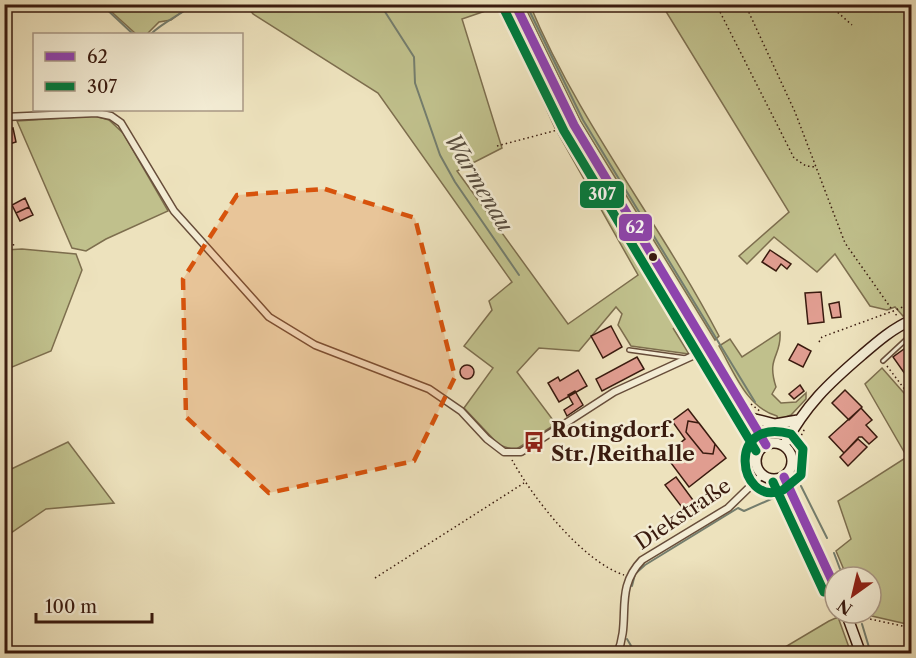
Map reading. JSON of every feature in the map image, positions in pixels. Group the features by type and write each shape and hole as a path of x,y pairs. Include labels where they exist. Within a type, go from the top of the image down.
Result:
{"main road":[{"path":"515,4 574,124 766,445"},
{"path":"784,445 802,423 824,386 880,339 908,322"},
{"path":"751,418 775,424 802,423"},
{"path":"772,443 784,445 793,461 790,470 783,477 773,479 762,475 756,459 766,445 772,443"},
{"path":"783,477 825,565"},
{"path":"851,625 861,654"}],"street":[{"path":"4,117 97,113 121,123 174,212 269,317 315,345 429,389 446,399 498,448 511,454 521,452 614,392 710,348"},
{"name":"Diekstraße","path":"617,654 628,577 642,560 728,508 762,475"}],"lane":[{"path":"883,361 912,334"},
{"path":"629,350 691,358"}],"path":[{"path":"716,4 794,158 806,166 817,167"},
{"path":"745,4 795,112 844,243 893,311 908,322"},
{"path":"822,4 836,10 852,25"},
{"path":"497,146 574,124"},
{"path":"4,247 17,244"},
{"path":"819,342 822,337 912,303"},
{"path":"883,361 912,399"},
{"path":"789,488 798,483 802,462 798,442 802,423"},
{"path":"511,454 524,483 555,522 578,543 628,577"},
{"path":"375,578 524,483"},
{"path":"883,622 912,628"}],"highlighted area":[{"path":"325,189 415,218 455,377 414,461 269,493 186,417 183,279 237,195"}],"green space":[{"path":"104,5 191,5 171,20 159,22 148,33 135,33"},
{"path":"246,5 510,5 567,123 555,128 500,6 462,19 502,148 457,171 568,324 638,275 558,133 571,130 699,347 690,353 673,328 689,354 631,346 618,325 622,314 616,307 579,351 539,348 517,372 556,424 515,450 499,445 464,408 493,368 464,346 492,310 489,301 512,282 378,93 253,14"},
{"path":"524,5 530,5 572,91 696,294 719,336 715,340 581,122"},
{"path":"662,5 902,5 912,29 911,312 903,316 895,307 887,310 870,306 835,254 817,272 774,237 747,264 739,256 789,212"},
{"path":"95,116 109,120 123,133 168,211 106,239 86,251 72,248 17,121"},
{"path":"22,249 76,254 82,270 51,351 5,370 5,250"},
{"path":"780,332 779,347 773,363 776,387 772,394 781,403 796,402 806,393 806,399 791,415 778,420 777,416 767,412 749,397 719,346 730,339 742,357"},
{"path":"882,368 911,401 911,625 883,619 883,565 842,565 836,551 851,539 838,501 907,457 865,384"},
{"path":"68,442 114,503 46,509 5,537 5,472"},
{"path":"823,625 841,625 851,653 775,653"}],"building":[{"path":"13,128 16,142 6,145 4,131"},
{"path":"25,198 29,207 16,213 12,205"},
{"path":"29,207 33,215 20,221 16,213"},
{"path":"770,250 791,264 787,269 781,264 776,271 762,262"},
{"path":"821,292 824,322 808,324 805,293"},
{"path":"839,302 841,317 832,318 829,304"},
{"path":"611,326 622,347 603,358 591,336"},
{"path":"798,344 811,351 803,367 789,360"},
{"path":"904,349 912,360 912,384 893,357"},
{"path":"637,357 644,369 602,391 596,379"},
{"path":"464,365 470,365 474,372 470,379 464,379 460,375 460,369"},
{"path":"578,370 587,386 559,402 548,383 558,377 560,381"},
{"path":"800,385 804,391 794,399 789,394"},
{"path":"845,390 862,407 849,420 832,403"},
{"path":"575,391 583,405 567,416 564,410 573,404 568,395"},
{"path":"861,408 872,420 866,425 877,437 869,444 859,437 844,453 829,437"},
{"path":"688,409 726,458 689,487 665,455 685,439 672,421"},
{"path":"688,421 699,423 715,444 713,454 703,453 686,432"},
{"path":"858,439 867,447 848,466 840,457"},
{"path":"676,477 701,511 691,519 665,485"}],"waterway":[{"name":"Warmenau","path":"101,4 132,33"},
{"name":"Warmenau","path":"152,33 194,4"},
{"name":"Warmenau","path":"380,4 414,57 415,83 440,155 455,182 519,275"},
{"path":"526,4 583,120 755,402"},
{"path":"801,486 827,538"},
{"path":"632,586 635,574 645,565 738,508 744,511 778,496 823,585"},
{"path":"834,553 838,565"},
{"path":"862,625 871,654"},
{"path":"627,639 636,654"}],"transit line":[{"name":"62","path":"515,4 574,125 766,445"},
{"name":"307","path":"504,9 564,131 756,451"},
{"name":"307","path":"781,491 766,492 755,486 748,475 745,461 747,448 756,437 770,432 791,434 803,449 801,475 783,490"},
{"name":"62","path":"784,477 825,565"},
{"name":"307","path":"773,482 823,590"}],"place":[{"name":"Rotingdorf. Str./Reithalle","path":"534,442"}]}
